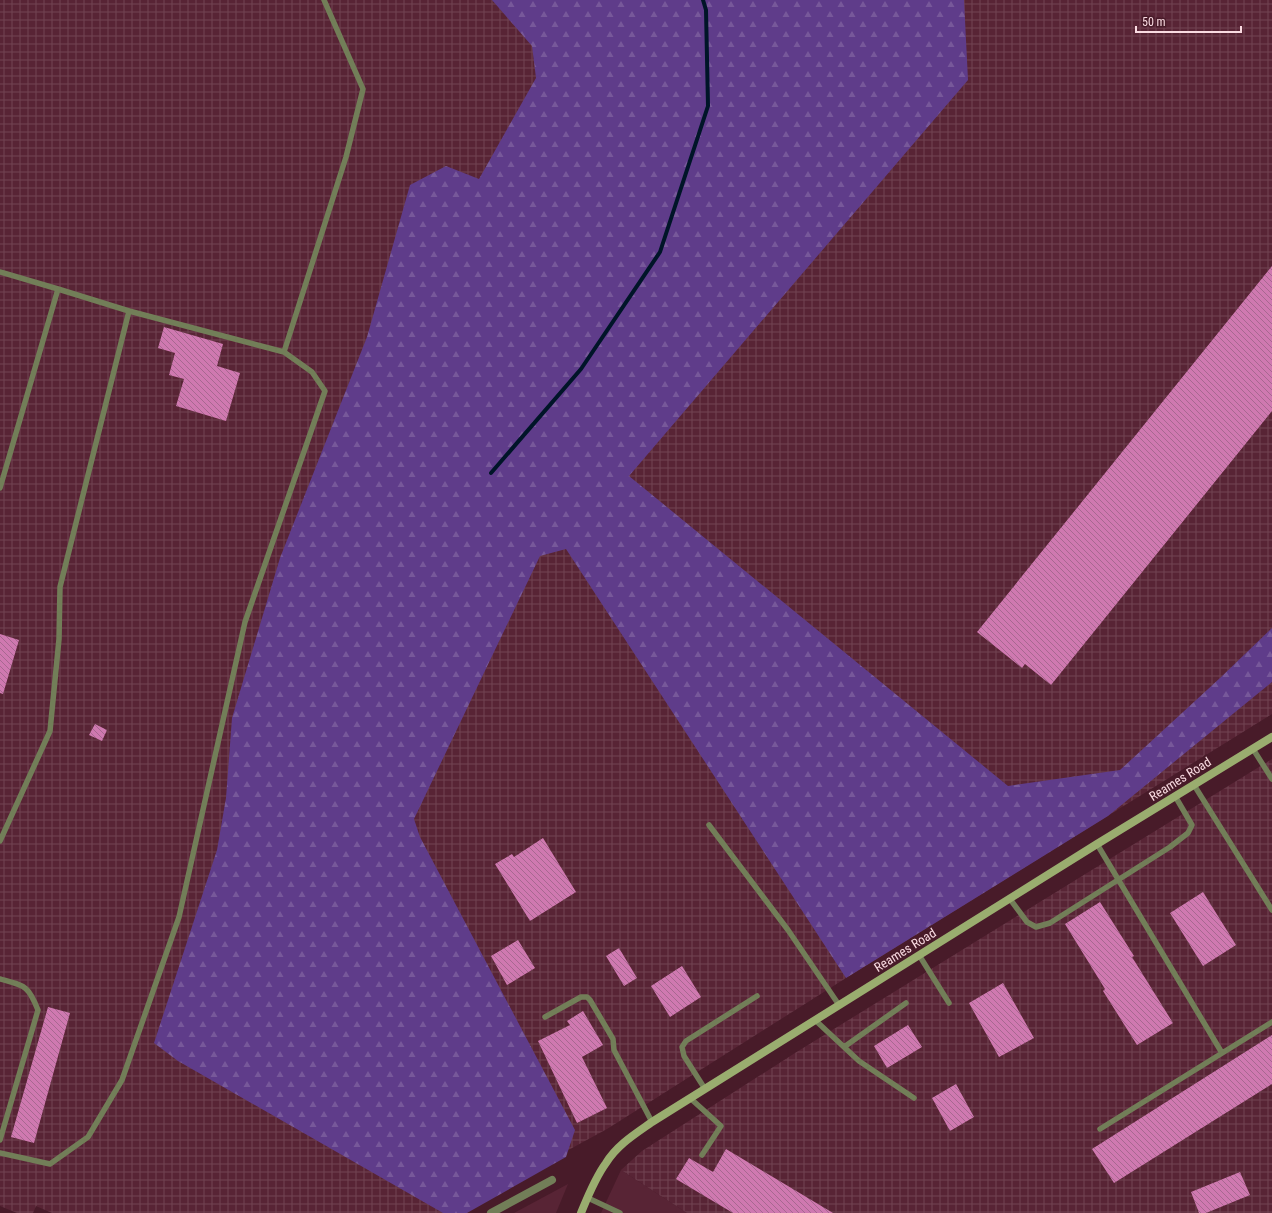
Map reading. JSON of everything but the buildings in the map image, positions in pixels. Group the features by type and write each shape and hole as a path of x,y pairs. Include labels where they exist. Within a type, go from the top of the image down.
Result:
{"main road":[{"name":"Reames Road","path":"581,1213 606,1162 621,1145 652,1122 1097,844 1272,737"}],"street":[{"path":"491,1213 552,1180"}],"lane":[{"path":"284,352 346,157 363,89 324,0"},
{"path":"0,272 129,311 284,352 312,372 325,391 245,622 179,917 122,1080 88,1137 50,1164 0,1154"},
{"path":"0,488 58,289"},
{"path":"0,840 50,731 59,639 60,587 129,311"},
{"path":"1253,749 1272,778"},
{"path":"1194,785 1272,910"},
{"path":"1010,899 1027,922 1036,927 1050,923 1188,834 1192,825 1175,796"},
{"path":"709,825 788,930 839,1005"},
{"path":"1097,844 1117,880 1222,1053"},
{"path":"919,955 949,1004"},
{"path":"0,979 21,985 32,994 38,1010 0,1140"},
{"path":"705,1089 684,1056 682,1047 686,1041 757,996"},
{"path":"545,1017 581,997 586,997 590,1000 613,1040 614,1050 652,1122"},
{"path":"844,1047 906,1003"},
{"path":"815,1020 859,1061 914,1098"},
{"path":"1100,1129 1272,1022"},
{"path":"690,1098 721,1126 702,1155"},
{"path":"588,1198 620,1213"}],"shaded area":[{"path":"0,0 1272,0 1272,714 846,978 607,1129 452,1213 52,1213 36,1206 33,1213 17,1213 0,1206"},
{"path":"1272,759 1272,1213 687,1213 621,1170 642,1151 795,1053"},
{"path":"621,1170 687,1213 601,1213"},
{"path":"568,1184 556,1213 514,1213"}],"green space":[{"path":"492,0 964,0 968,80 629,476 1008,786 1120,770 1272,628 1272,682 1108,816 846,978 566,549 540,556 414,819 420,837 575,1130 566,1157 467,1213 443,1213 178,1061 154,1043 217,850 226,798 232,718 280,558 367,337 410,185 446,166 479,179 536,78 532,46"}],"waterway":[{"path":"491,473 581,369 660,252 708,106 706,10 703,0"}]}
